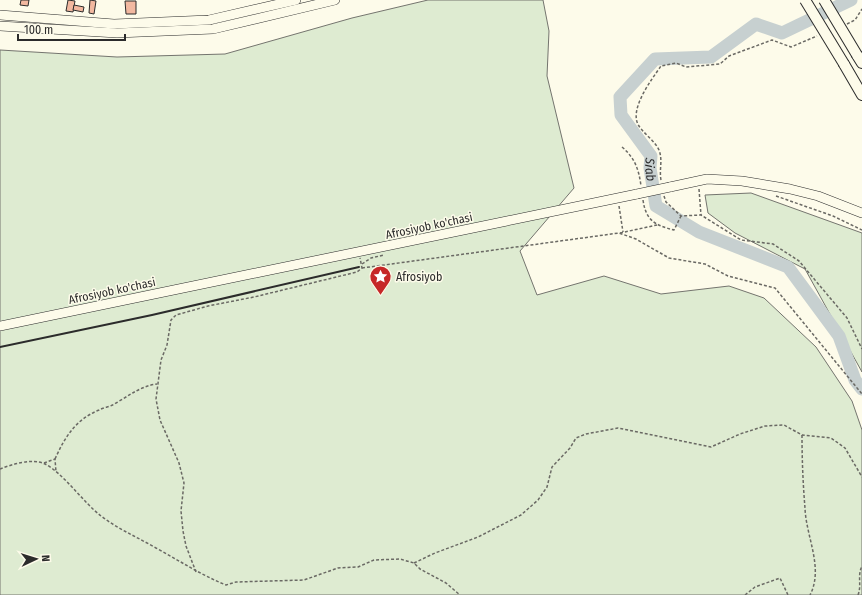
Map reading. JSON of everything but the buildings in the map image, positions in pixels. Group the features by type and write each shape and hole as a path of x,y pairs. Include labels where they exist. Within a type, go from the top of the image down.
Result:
{"main road":[{"path":"805,0 862,94"},
{"path":"824,0 860,59"}],"street":[{"path":"0,15 114,24 201,21 296,0"},
{"path":"0,26 117,33 213,30 335,0"},
{"name":"Afrosiyob ko'chasi","path":"0,326 359,253 707,179 742,181 804,192 862,213"}],"path":[{"path":"841,26 855,20 862,9"},
{"path":"661,182 661,158 658,148 638,125 636,113 644,91 662,66 676,64 686,67 720,64 729,56 772,40 792,46 820,35"},
{"path":"699,188 701,215"},
{"path":"771,194 834,216 862,230"},
{"path":"664,195 666,202 681,216 701,215 741,240 773,244 799,261 847,318 862,349"},
{"path":"618,202 623,232"},
{"path":"674,230 681,216"},
{"path":"196,572 186,546 183,531 181,511 184,482 179,462 160,420 156,399 161,360 167,345 171,320 176,315 208,306 254,297 357,272 362,268 619,233 657,225"},
{"path":"619,233 636,239 669,258 705,264 728,276 775,288 862,394"},
{"path":"359,253 362,268"},
{"path":"56,472 55,459 64,439 82,419 98,410 115,404 132,392 148,385 157,384"},
{"path":"414,563 435,553 478,537 521,515 538,500 547,487 552,467 570,448 576,438 586,434 618,428 711,448 740,434 765,426 784,425 802,435 831,438 845,448 862,477"},
{"path":"802,435 805,509 808,537 816,566 810,595"},
{"path":"0,469 16,463 44,464 55,459"},
{"path":"44,464 56,472 100,515 123,532 156,547 196,572 226,585 236,582 304,580 338,568 358,566 374,560 400,559 414,563 420,569 446,583 460,595"},
{"path":"858,595 861,589 859,572 862,566"},
{"path":"746,595 755,586 780,578 788,595"}],"green space":[{"name":"Afrosiyob","path":"428,0 543,0 549,31 547,76 574,188 520,251 537,295 604,276 661,294 729,286 764,298 816,347 852,401 862,430 862,595 0,595 0,50 117,57 225,54 352,18"},
{"path":"751,193 862,233 862,372 805,269 735,233 708,213 705,195"}],"waterway":[{"name":"Siab","path":"851,0 782,33 756,24 711,57 655,59 620,97 621,115 651,156 650,168 656,206 699,232 788,267 839,336 855,380 862,389"}],"wall":[{"path":"0,347 152,315 359,267"}],"place":[{"name":"Afrosiyob","path":"380,296"}]}
